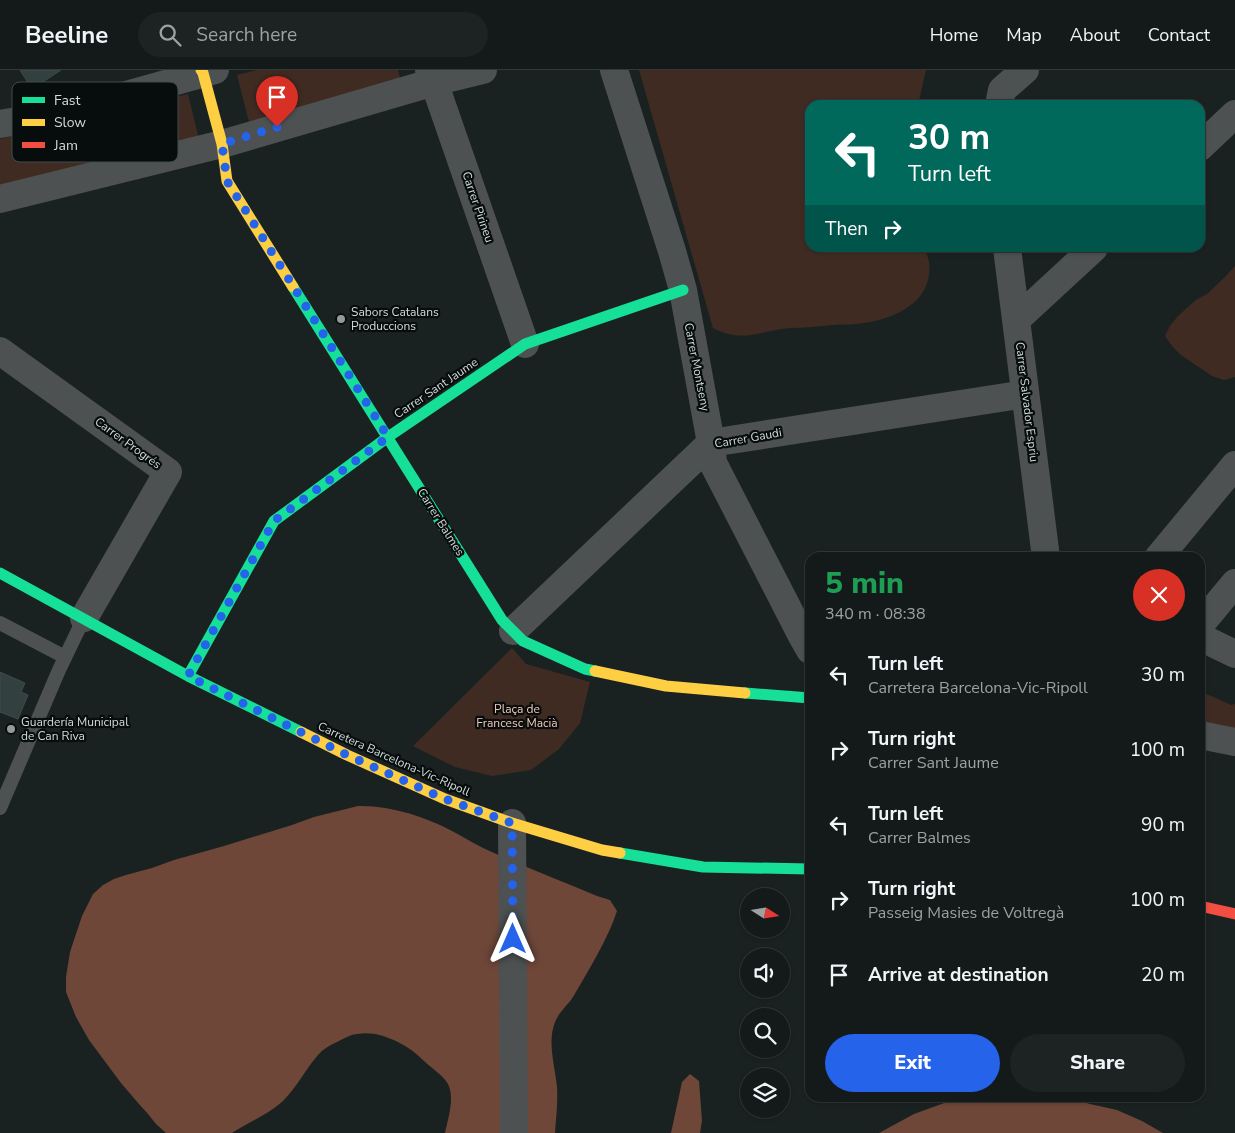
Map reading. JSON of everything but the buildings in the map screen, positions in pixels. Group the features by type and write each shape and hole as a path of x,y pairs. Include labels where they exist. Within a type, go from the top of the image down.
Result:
{"street":[{"path":"178,155 222,144 432,76 483,70"},
{"name":"Carrer Montseny","path":"614,70 672,250 682,290 711,443 713,463 805,641"},
{"path":"1000,100 1002,90 1025,70"},
{"path":"168,82 206,71"},
{"name":"Carrer Balmes","path":"206,71 222,144 227,181 502,620 523,641 585,668 666,686 805,698"},
{"name":"Carrer Pirineu","path":"432,76 525,344"},
{"path":"1205,142 1235,114"},
{"path":"0,199 149,162"},
{"name":"Carrer Salvador Espriu","path":"1008,252 1045,552"},
{"path":"1016,320 1090,252"},
{"name":"Carrer Sant Jaume","path":"188,676 274,521 388,437 525,344 682,290"},
{"name":"Carrer Progrés","path":"0,351 168,472 84,618"},
{"name":"Carrer Gaudi","path":"513,631 711,443 1025,394"},
{"path":"1163,552 1235,466"},
{"name":"Carretera Barcelona-Vic-Ripoll","path":"0,572 188,676 347,755 445,799 512,823 602,850 703,868 805,869"},
{"path":"1205,619 1235,583"},
{"path":"1205,639 1235,654"},
{"path":"1205,736 1235,742"},
{"path":"512,823 514,1133"},
{"path":"1205,907 1235,914"}],"lane":[{"path":"0,808 65,657 84,618"},
{"path":"0,623 65,657"}],"green space":[{"path":"257,70 398,70 401,82 249,122 237,75"},
{"path":"639,70 926,70 919,100 805,100 805,252 926,252 929,262 929,277 925,289 917,299 908,308 896,314 869,322 780,329 743,336 724,333 713,328"},
{"path":"188,94 199,139 178,144 178,96"},
{"path":"12,136 12,162 102,162 0,186 0,139"},
{"path":"1235,266 1235,377 1224,380 1212,376 1181,355 1165,336 1178,316 1196,300 1207,294"},
{"name":"Plaça de Francesc Macià","path":"512,648 526,664 590,682 580,723 559,749 531,770 492,776 455,767 413,746"},
{"path":"1205,693 1231,705 1235,704 1235,730 1205,724"}],"shaded area":[{"path":"358,806 395,810 432,821 494,853 610,900 617,911 597,955 573,997 555,1022 552,1054 557,1087 555,1133 445,1133 451,1102 450,1090 446,1081 417,1054 402,1044 375,1034 366,1033 355,1034 324,1049 313,1061 293,1090 278,1106 232,1133 166,1133 121,1083 89,1040 76,1017 66,992 66,977 70,952 82,916 93,894 103,885 114,879 174,860 314,817"},
{"path":"690,1074 699,1081 702,1121 700,1133 671,1133 682,1082"},
{"path":"947,1102 1083,1102 1117,1110 1163,1133 879,1133 914,1114"}],"traffic: fast":[{"path":"293,287 502,620 523,641 585,669 595,671"},
{"path":"188,676 274,521 388,437 525,344 683,290"},
{"path":"0,573 188,676 301,732"},
{"path":"745,693 805,698"},
{"path":"620,853 703,867 805,869"}],"traffic: slow":[{"path":"201,70 222,144 227,181 293,287"},
{"path":"595,671 666,686 745,693"},
{"path":"301,732 445,799 512,823 602,850 620,853"}],"traffic: jam":[{"path":"1205,907 1235,914"}],"place":[{"name":"Sabors Catalans Produccions","path":"341,319"},
{"name":"Guardería Municipal de Can Riva","path":"11,729"}],"route":[{"path":"277,127 222,144 227,181 388,437 274,521 188,676 347,755 445,799 512,823 513,939"}]}
